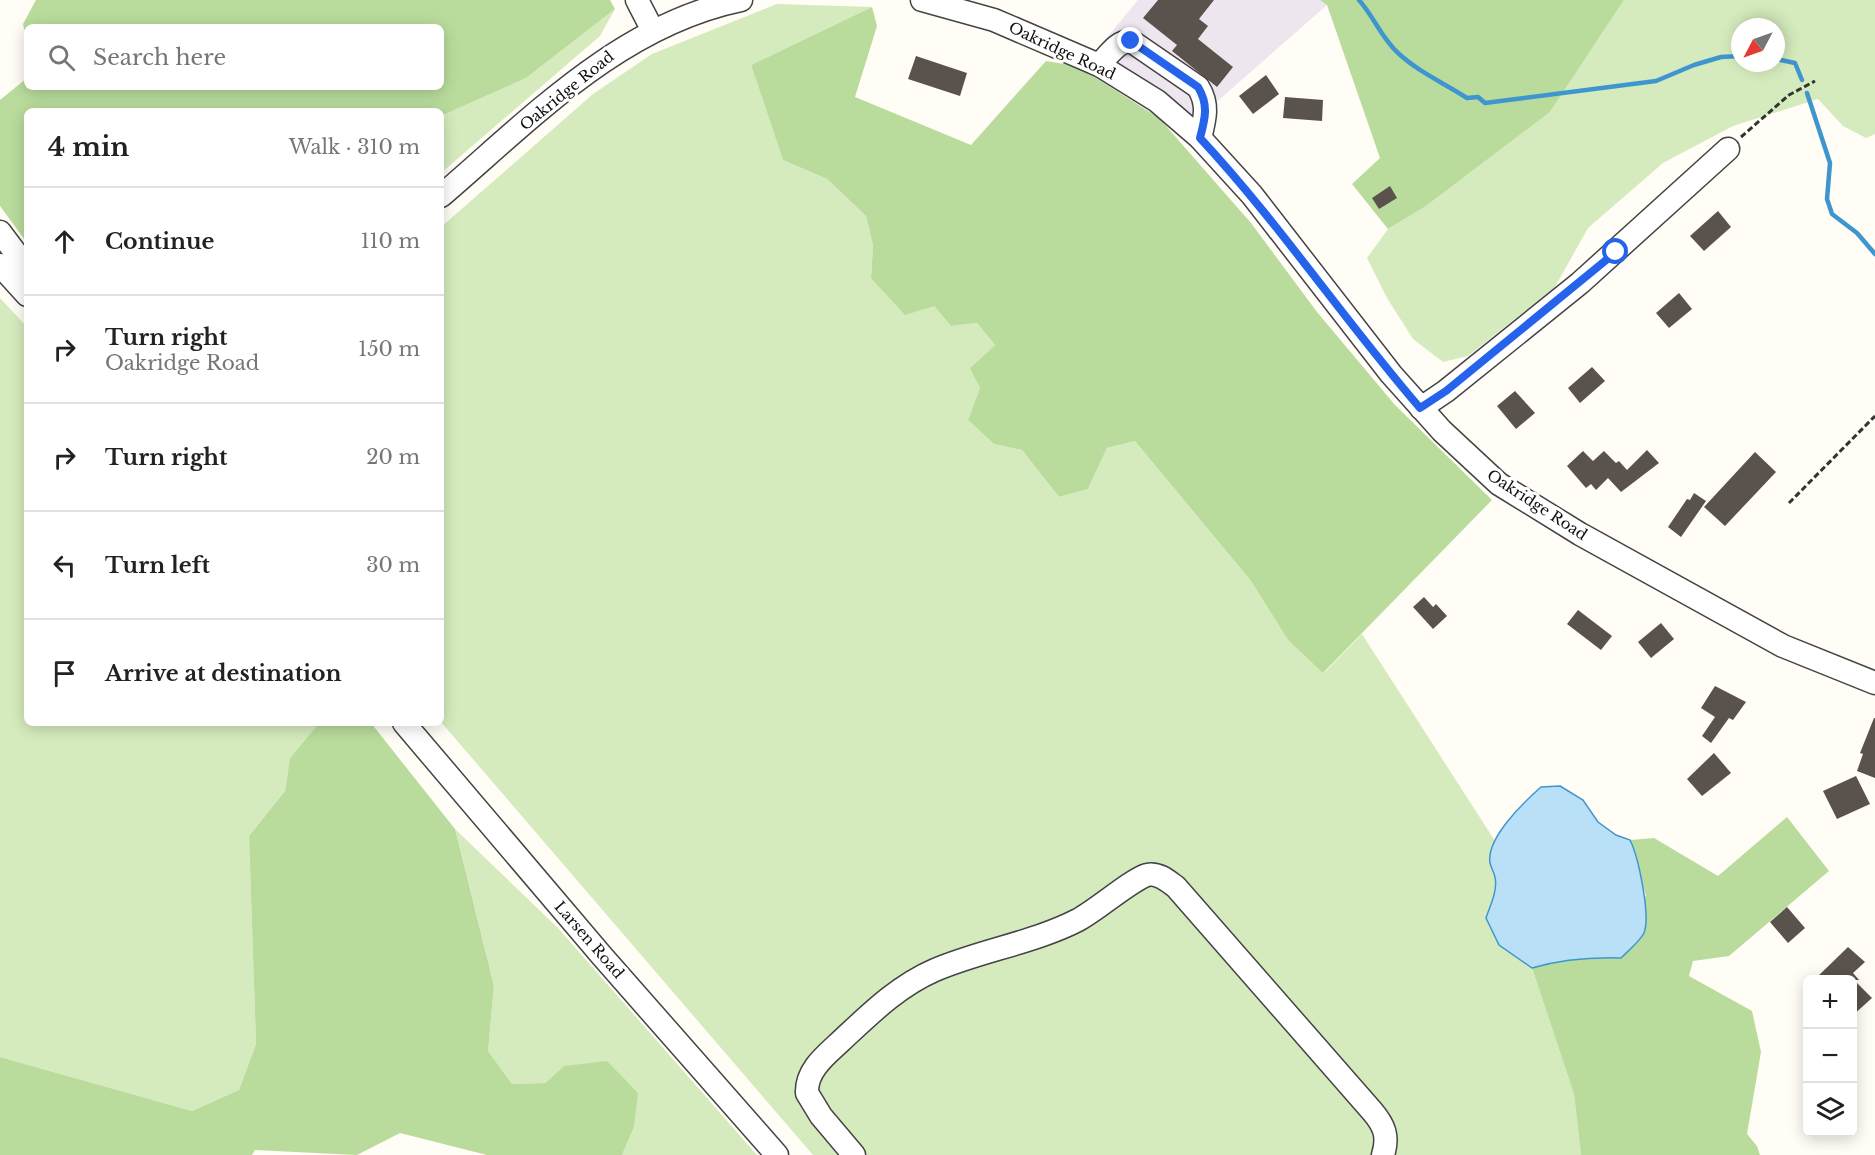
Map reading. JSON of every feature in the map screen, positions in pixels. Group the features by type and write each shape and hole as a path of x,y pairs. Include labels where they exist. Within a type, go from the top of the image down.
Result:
{"street":[{"path":"637,0 652,31"},
{"name":"Oakridge Road","path":"444,193 583,74 652,31 693,14 741,0"},
{"name":"Oakridge Road","path":"922,0 994,20 1099,65 1157,101 1200,138 1252,195 1420,408 1499,484 1676,588 1784,646 1875,683"},
{"path":"1099,65 1119,45 1125,41 1131,41 1198,87 1205,98 1206,112 1200,138"},
{"path":"1420,408 1446,391 1580,283 1728,149"},
{"path":"0,232 24,264"},
{"path":"0,265 24,292"},
{"name":"Larsen Road","path":"407,726 602,956 777,1155"},
{"path":"854,1155 821,1116 807,1093 809,1076 881,1004 909,984 967,958 1077,921 1138,880 1154,875 1176,887 1372,1111 1384,1126 1386,1146 1383,1155"}],"path":[{"path":"1728,149 1788,95 1815,81"},
{"path":"1789,503 1875,416"}],"shaded area":[{"path":"1138,0 1320,0 1327,5 1195,121 1094,53"}],"green space":[{"path":"36,0 610,0 615,9 526,78 444,115 444,108 24,108 24,239 0,206 0,100 24,80 24,90 444,90 444,24 24,24 24,28 23,24"},
{"path":"1320,0 1624,0 1550,112 1426,206 1388,229 1352,184 1380,158 1327,5"},
{"path":"1624,0 1875,0 1875,134 1866,138 1843,126 1818,99 1733,126 1663,163 1588,228 1555,287 1468,356 1443,362 1413,339 1387,298 1367,258 1388,229 1426,206 1550,112"},
{"path":"777,4 872,7 751,65 783,160 827,179 866,216 873,245 871,278 934,306 951,326 977,323 995,345 971,367 980,388 968,420 994,444 1022,450 1059,497 1088,489 1107,448 1135,441 1251,581 1288,640 1324,673 1362,634 1495,841 1490,862 1496,878 1494,894 1486,918 1499,945 1532,968 1574,1094 1581,1155 813,1155 444,725 444,224 593,94 652,54"},
{"path":"872,7 877,26 855,97 971,145 1046,61 1077,66 1159,118 1251,223 1317,312 1395,405 1492,500 1323,673 1288,640 1251,581 1135,441 1107,448 1088,489 1059,497 1022,450 994,444 968,420 980,388 970,368 995,345 977,323 951,326 934,306 905,315 871,278 873,245 866,216 827,179 783,160 751,65"},
{"path":"615,9 600,36 444,170 444,115 526,78"},
{"path":"0,298 24,324 24,726 317,726 290,758 285,791 249,836 256,1044 239,1090 192,1111 0,1057"},
{"path":"317,726 373,726 455,829 494,986 488,1051 512,1084 545,1083 564,1066 607,1061 638,1093 634,1127 622,1155 487,1155 400,1133 357,1155 255,1150 252,1155 0,1155 0,1057 192,1111 239,1090 256,1044 249,836 285,791 290,758"},
{"path":"1787,817 1829,871 1729,956 1693,961 1689,976 1752,1011 1761,1052 1747,1134 1757,1146 1760,1155 1581,1155 1574,1094 1532,968 1576,959 1621,958 1646,895 1630,840 1654,838 1718,876"},
{"path":"455,829 558,928 757,1155 622,1155 634,1127 564,1066 545,1083 512,1084 488,1051 494,986"}],"water":[{"path":"1560,786 1583,800 1598,822 1616,835 1630,840 1643,886 1646,924 1644,933 1637,943 1621,958 1576,959 1532,968 1499,945 1486,918 1495,887 1490,853 1500,832 1525,802 1541,787"}],"building":[{"path":"1158,0 1214,0 1199,19 1208,26 1198,39 1233,67 1217,87 1172,51 1177,45 1143,18"},
{"path":"916,56 967,73 960,96 908,79"},
{"path":"1266,75 1279,94 1253,114 1239,96"},
{"path":"1285,97 1323,100 1322,121 1283,118"},
{"path":"1390,186 1397,198 1379,209 1372,198"},
{"path":"1718,211 1731,227 1704,251 1690,236"},
{"path":"1679,293 1692,309 1669,328 1656,313"},
{"path":"1592,367 1605,381 1580,403 1568,388"},
{"path":"1515,391 1535,413 1516,429 1497,406"},
{"path":"1647,450 1659,463 1621,492 1608,478 1596,490 1591,484 1586,488 1567,466 1583,451 1593,461 1604,451 1616,463 1619,461 1627,470"},
{"path":"1755,452 1776,472 1725,526 1704,507"},
{"path":"1694,493 1706,501 1681,537 1668,527 1687,499 1690,500"},
{"path":"1424,597 1433,607 1436,604 1447,616 1433,629 1413,607"},
{"path":"1578,610 1612,636 1601,650 1567,624"},
{"path":"1661,623 1674,639 1651,658 1638,642"},
{"path":"1715,686 1746,702 1733,720 1729,718 1711,743 1702,736 1715,717 1701,708"},
{"path":"1874,718 1875,778 1857,771 1863,754 1860,753"},
{"path":"1714,753 1731,773 1702,796 1687,779"},
{"path":"1856,776 1870,804 1837,819 1823,791"},
{"path":"1787,907 1805,928 1788,943 1770,922"},
{"path":"1848,947 1865,962 1853,973 1855,975 1819,975"},
{"path":"1857,983 1872,998 1857,1012"}],"waterway":[{"path":"1359,0 1386,40 1405,59 1467,98 1478,97 1485,103 1656,81 1694,65 1731,56"},
{"path":"1785,61 1795,63 1802,80"},
{"path":"1807,93 1830,163 1827,199 1832,214 1857,233 1875,254"}],"route":[{"path":"1131,41 1198,87 1205,98 1206,112 1200,138 1252,195 1420,408 1446,391 1616,252"}]}
